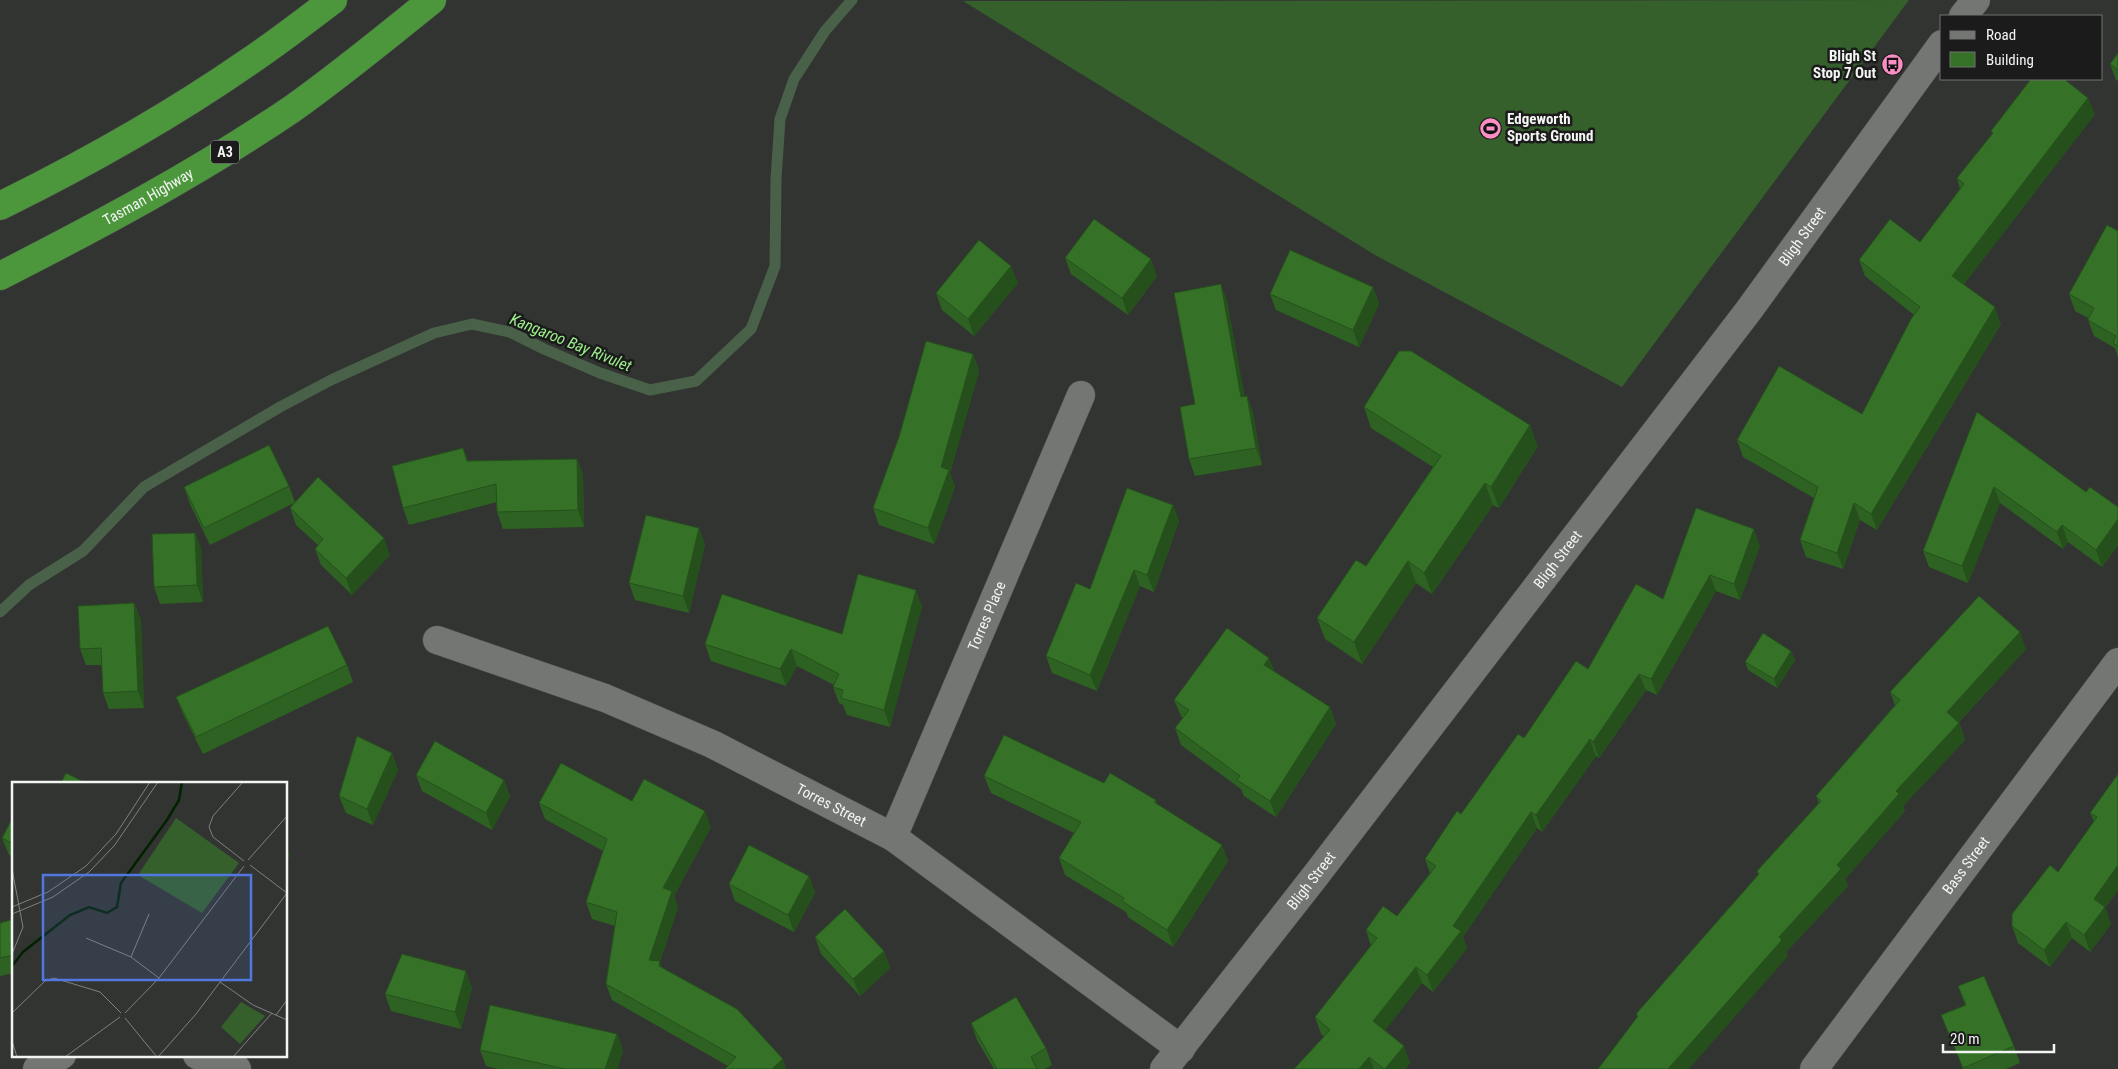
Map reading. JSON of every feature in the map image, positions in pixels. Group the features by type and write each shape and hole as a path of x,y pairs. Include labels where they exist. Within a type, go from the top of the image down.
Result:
{"highway":[{"path":"0,206 57,178 139,131 247,63 333,0"},
{"name":"Tasman Highway","path":"0,276 106,222 216,157 292,108 432,0"}],"street":[{"path":"1964,15 1976,0"},
{"name":"Bligh Street","path":"1172,1059 1749,310 1940,47"},
{"name":"Torres Place","path":"893,837 1082,395"},
{"name":"Torres Street","path":"437,640 605,698 703,740 893,837 1172,1059"},
{"name":"Bass Street","path":"1814,1069 2118,662"},
{"path":"37,1069 60,1056"},
{"path":"200,1056 237,1069"}],"green space":[{"name":"Edgeworth Sports Ground","path":"1909,0 1622,387 1375,255 963,1"}],"building":[{"path":"2118,53 2118,70 2110,64"},
{"path":"2030,80 2065,80 2088,98 1952,276 1995,307 1871,514 1854,503 1837,553 1800,540 1818,487 1737,440 1779,366 1862,414 1911,319 1920,307 1859,260 1890,219 1920,242 1964,184 1957,178 1993,133 1991,131"},
{"path":"1094,219 1151,259 1122,298 1065,258"},
{"path":"2107,225 2118,231 2118,346 2113,343 2116,336 2088,320 2094,308 2069,294"},
{"path":"979,240 1011,266 968,319 936,293"},
{"path":"1290,250 1373,287 1353,330 1270,294"},
{"path":"1221,284 1241,397 1247,396 1256,448 1189,459 1180,407 1195,404 1174,293"},
{"path":"926,341 973,354 941,467 949,470 928,528 873,508 899,437"},
{"path":"1399,351 1411,351 1530,425 1491,487 1485,483 1424,573 1408,561 1354,642 1317,618 1356,560 1366,566 1441,456 1364,407"},
{"path":"1977,412 2086,492 2090,487 2118,507 2118,519 2096,550 2062,525 2057,532 1994,487 1962,566 1923,551"},
{"path":"269,445 289,486 204,528 184,487"},
{"path":"463,448 467,461 577,459 578,510 497,512 496,484 403,508 392,466"},
{"path":"318,477 384,538 346,578 315,549 323,539 290,508"},
{"path":"1127,488 1173,505 1147,575 1134,570 1090,675 1046,656 1076,583 1090,589"},
{"path":"1696,508 1754,529 1734,584 1710,575 1651,679 1639,674 1593,742 1590,739 1536,815 1531,812 1453,926 1461,931 1427,975 1416,967 1373,1021 1404,1046 1385,1069 1369,1057 1359,1069 1294,1069 1330,1030 1315,1017 1377,938 1366,930 1383,906 1397,916 1436,866 1425,859 1457,811 1461,814 1518,734 1524,738 1576,661 1588,669 1636,584 1663,599"},
{"path":"646,515 699,528 683,596 629,583"},
{"path":"195,533 197,585 154,587 152,534"},
{"path":"858,574 916,590 884,710 841,698 843,690 833,687 839,674 791,649 780,669 705,644 722,594 842,634"},
{"path":"1979,596 2020,632 1947,712 1959,723 1896,791 1899,794 1837,865 1841,869 1779,937 1782,940 1668,1069 1598,1069 1638,1016 1636,1014 1759,874 1757,871 1821,801 1816,796 1900,700 1890,692"},
{"path":"134,603 138,691 103,693 101,648 80,649 78,606"},
{"path":"328,626 347,665 196,737 176,697"},
{"path":"1227,628 1269,658 1264,665 1330,707 1270,801 1237,780 1240,776 1175,728 1189,710 1174,700"},
{"path":"1763,633 1791,651 1774,679 1745,662"},
{"path":"1004,735 1104,783 1110,773 1156,800 1154,802 1222,845 1167,930 1122,901 1124,898 1059,858 1081,822 984,776"},
{"path":"357,736 392,753 367,809 339,796"},
{"path":"435,741 504,780 486,813 416,775"},
{"path":"561,763 632,801 644,779 705,811 663,888 672,891 649,960 660,961 659,966 737,1009 783,1059 772,1069 725,1069 736,1057 606,984 617,912 586,902 607,839 539,803"},
{"path":"66,773 84,782 62,782"},
{"path":"2118,774 2118,865 2094,899 2105,907 2084,935 2066,922 2044,950 2012,926 2012,914 2050,865 2058,872 2097,817 2090,813"},
{"path":"12,819 12,843 2,838"},
{"path":"749,845 809,876 788,915 729,884"},
{"path":"845,909 884,951 853,979 815,937"},
{"path":"12,920 12,955 0,958 0,923"},
{"path":"402,954 466,971 455,1012 385,994"},
{"path":"1984,976 2014,1046 1963,1068 1941,1015 1966,1005 1958,986"},
{"path":"1016,997 1046,1048 1031,1057 1037,1069 997,1069 971,1023"},
{"path":"490,1005 617,1034 605,1069 565,1069 480,1050"}],"waterway":[{"name":"Kangaroo Bay Rivulet","path":"0,612 29,585 83,551 144,487 280,407 331,380 434,333 472,324 510,332 600,373 650,390 696,381 751,329 775,266 776,179 780,119 794,79 825,31 852,0"}],"place":[{"name":"Bligh St Stop 7 Out","path":"1892,65"},
{"name":"Edgeworth Sports Ground","path":"1491,128"}]}
